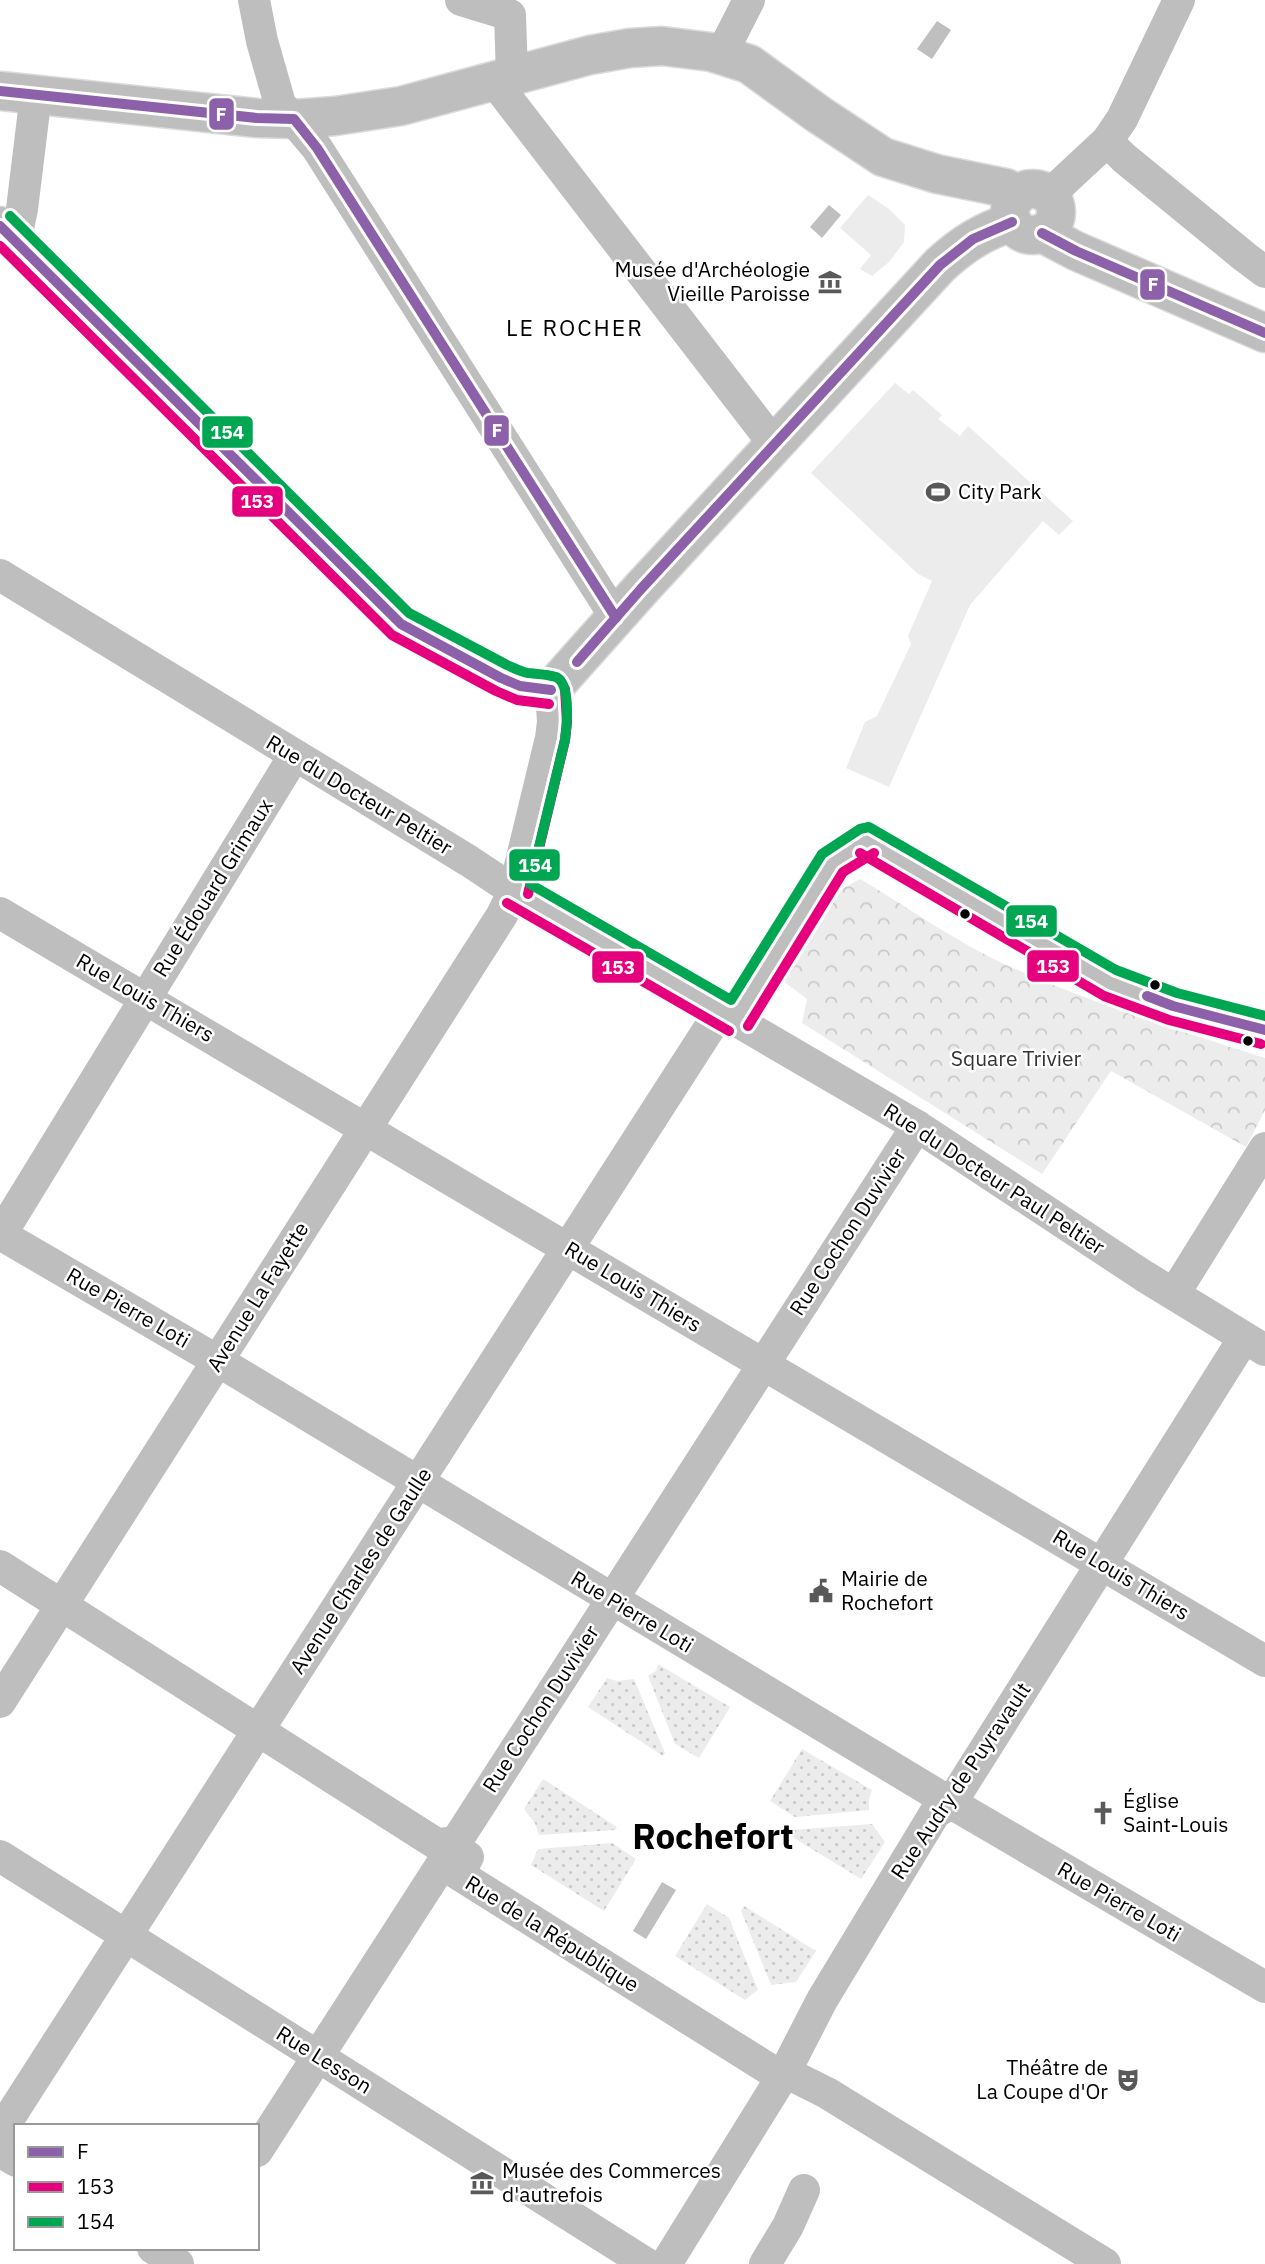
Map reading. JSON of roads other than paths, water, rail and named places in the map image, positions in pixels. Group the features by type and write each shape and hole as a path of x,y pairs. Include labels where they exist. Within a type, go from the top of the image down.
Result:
{"main road":[{"path":"18,92 257,118 294,119 401,106 590,54 629,48 662,46 721,55 749,64 883,157 937,174 1006,188 1076,251 1265,333"},
{"path":"8,234 401,624 501,678 520,686 551,690 774,443 947,258 962,245 990,230 1035,213 1265,317"}],"street":[{"path":"254,0 279,104 317,148 616,618"},
{"path":"461,0 510,7 503,78 774,443"},
{"path":"721,55 749,0"},
{"path":"1035,213 1107,141 1122,118 1179,0"},
{"path":"8,234 22,209 18,92"},
{"path":"1107,141 1184,208 1265,272"},
{"name":"Rue du Docteur Peltier","path":"0,575 514,891 729,1015"},
{"name":"Avenue La Fayette","path":"0,1702 495,926 514,891 551,738 551,690"},
{"name":"Rue Édouard Grimaux","path":"0,1235 294,756"},
{"name":"Avenue Charles de Gaulle","path":"0,2132 568,1248 833,862 867,841 1110,983 1172,1006 1265,1030"},
{"name":"Rue Louis Thiers","path":"0,913 1265,1661"},
{"name":"Rue du Docteur Paul Peltier","path":"729,1015 916,1126 1254,1344"},
{"name":"Rue Cochon Duvivier","path":"259,2148 916,1126"},
{"path":"1174,1294 1265,1148"},
{"name":"Rue Pierre Loti","path":"0,1235 218,1361 951,1803 1265,1987"},
{"name":"Rue Audry de Puyravault","path":"666,2264 785,2072 844,1962 935,1813 951,1803 1103,1564 1254,1344"},
{"path":"0,1566 443,1848 446,1843 452,1847"},
{"name":"Rue de la République","path":"452,1847 468,1857 458,1874 772,2071 785,2072 827,2093 1105,2264"},
{"name":"Rue Lesson","path":"0,1856 647,2264"},
{"path":"765,2264 788,2226 804,2190"},
{"path":"156,2250 178,2264"}],"place":[{"name":"Musée d'Archéologie Vieille Paroisse","path":"830,282"},
{"name":"City Park","path":"938,492"},
{"name":"Mairie de Rochefort","path":"821,1591"},
{"name":"Église Saint-Louis","path":"1103,1813"},
{"name":"Théâtre de La Coupe d'Or","path":"1128,2080"},
{"name":"Musée des Commerces d'autrefois","path":"482,2183"}],"district":[{"name":"LE ROCHER","path":"575,328"},
{"name":"Rochefort","path":"713,1837"}],"park label":[{"name":"Square Trivier","path":"1016,1059"}]}
